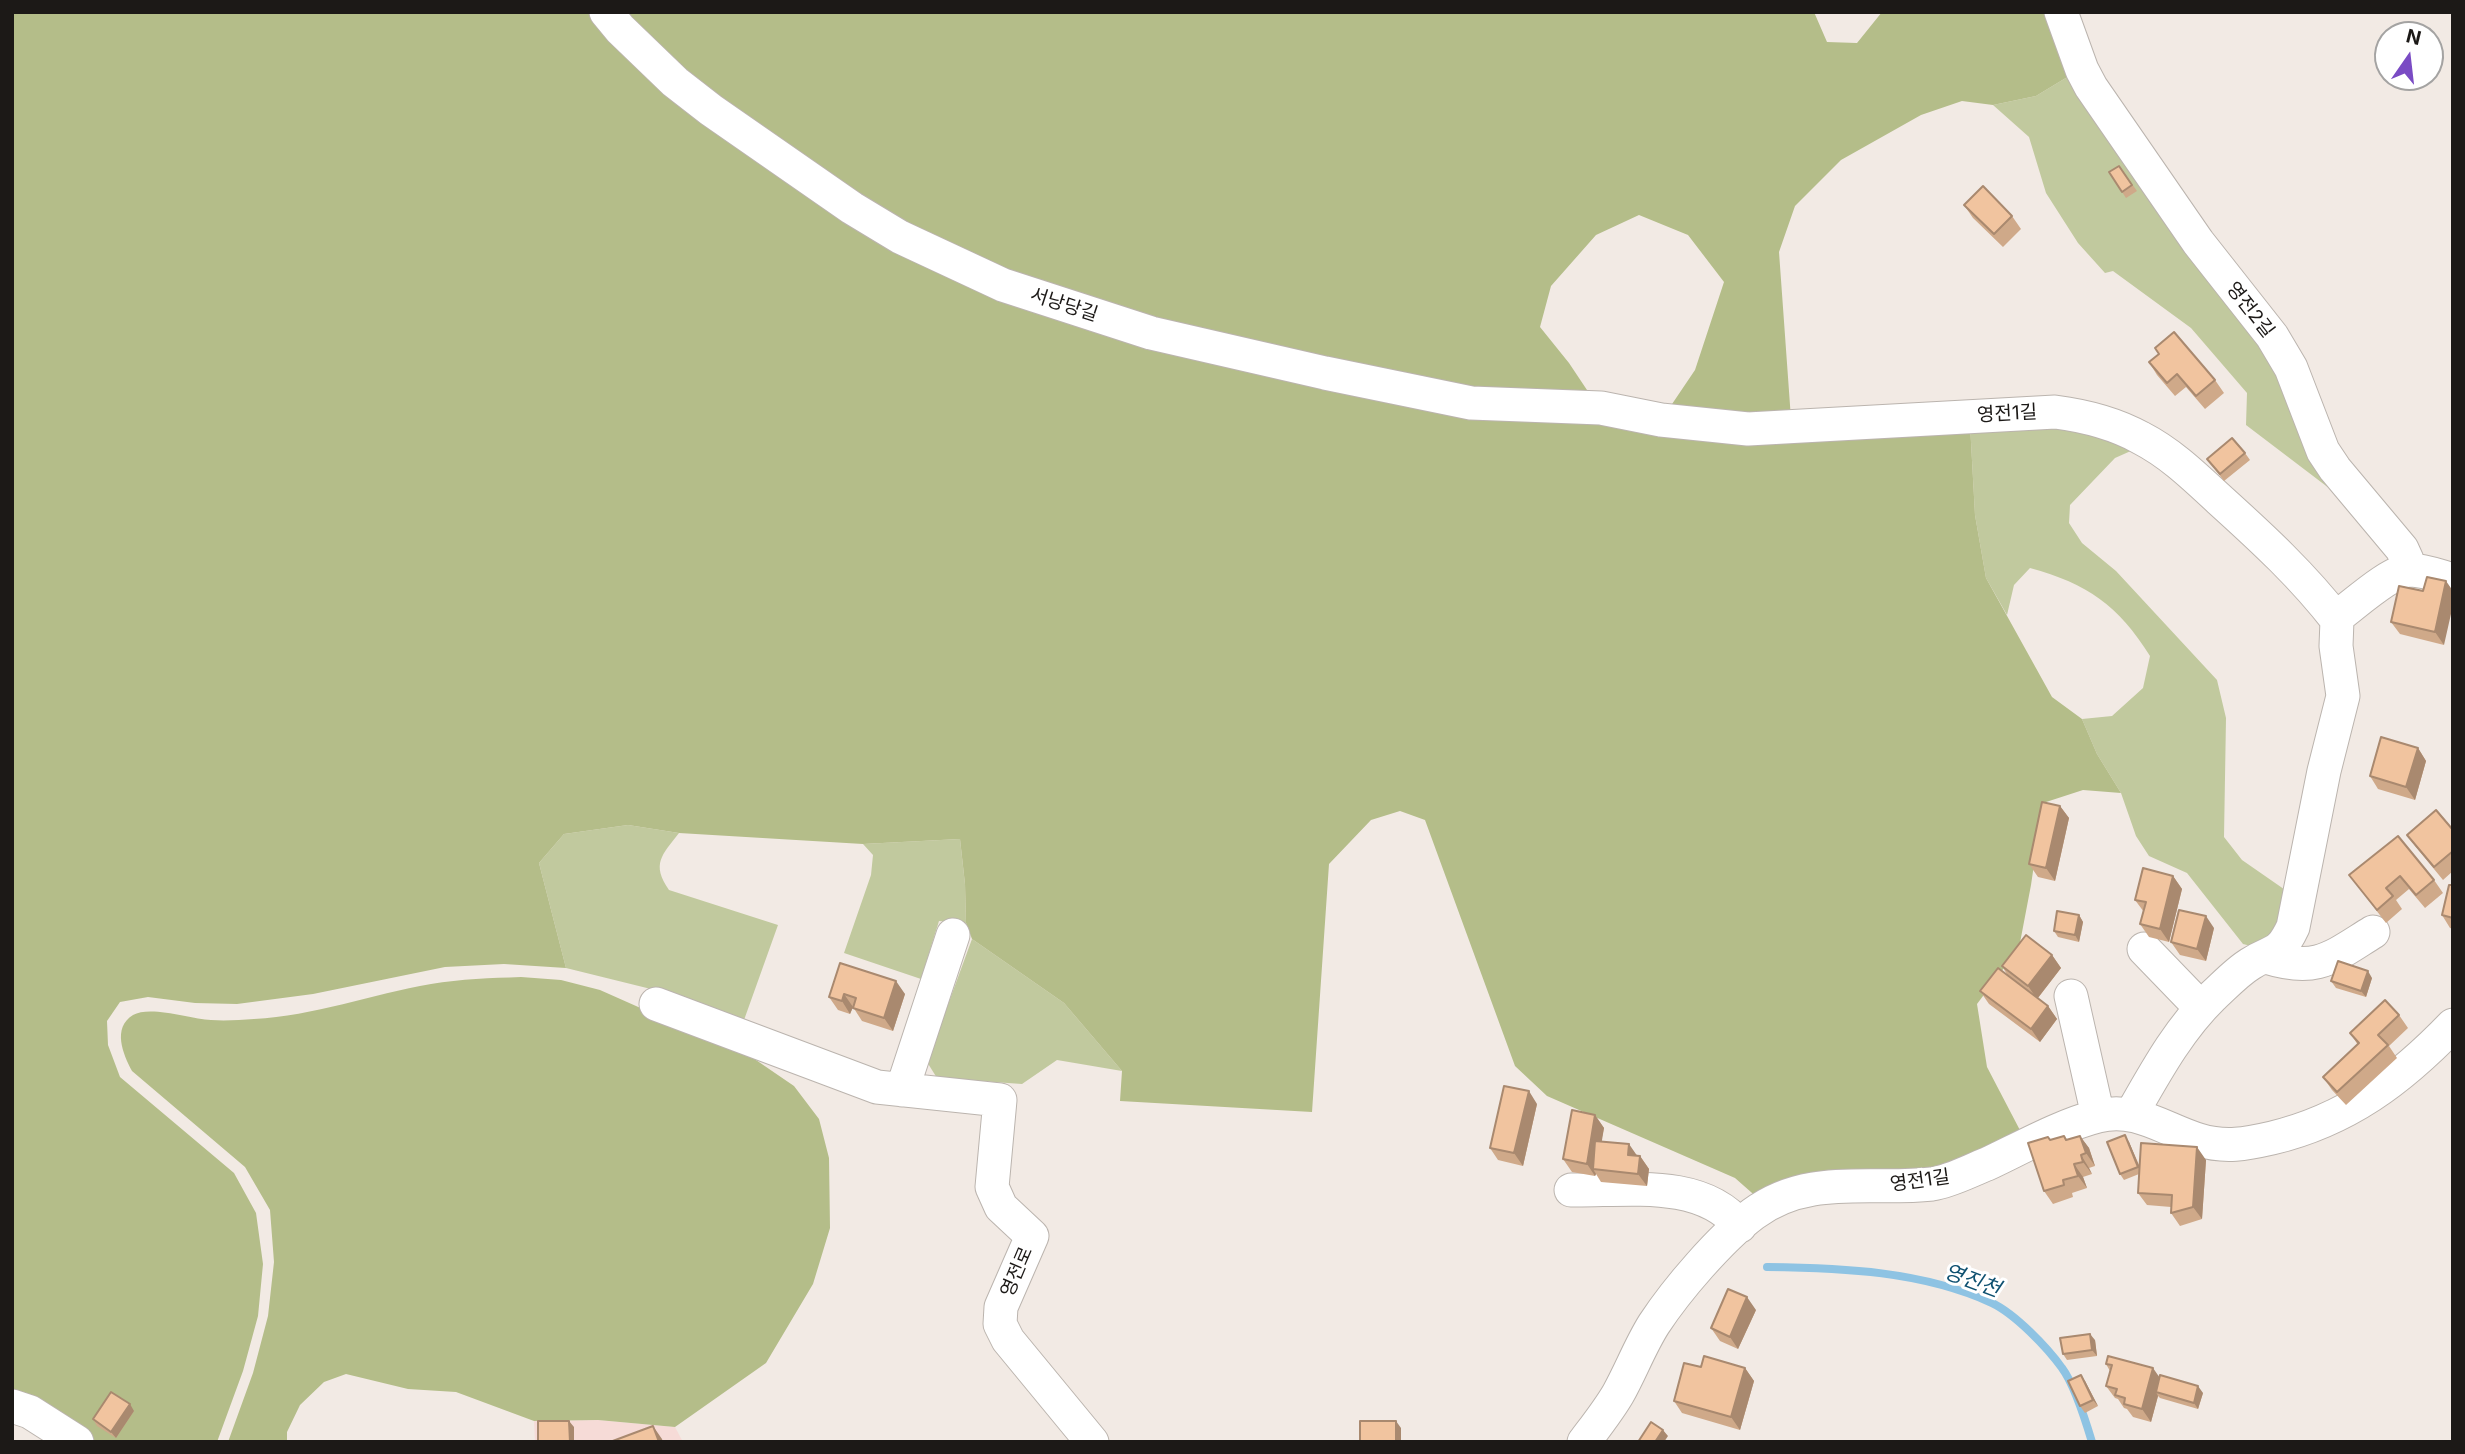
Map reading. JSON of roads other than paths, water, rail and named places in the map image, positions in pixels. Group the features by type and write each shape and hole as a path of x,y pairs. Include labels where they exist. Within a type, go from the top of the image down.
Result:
{"lane":[{"name":"서낭당길","path":"607,12 620,29 675,82 842,202 900,237 1003,285 1151,333 1325,373 1471,403 1601,408"},
{"name":"영전2길","path":"2061,12 2091,87 2198,242 2273,336 2291,368 2323,451 2402,549 2408,570"},
{"name":"영전1길","path":"1601,408 1661,420 1748,429 2055,412 2085,416 2142,438 2176,460 2282,556 2337,620"},
{"path":"2131,1115 2173,1043 2202,1008 2251,962 2278,950 2293,927 2324,771 2343,696 2336,646 2337,620 2366,595 2408,570 2453,580"},
{"path":"2266,957 2302,965 2317,963 2340,953 2374,932"},
{"path":"902,1090 953,935"},
{"path":"2144,949 2202,1008"},
{"path":"2071,996 2098,1116"},
{"name":"영전로","path":"656,1004 877,1087 1000,1100 992,1187 1001,1207 1032,1236 1001,1307 1000,1324 1008,1340 1091,1442"},
{"name":"영전1길","path":"1584,1442 1618,1394 1655,1323 1712,1253 1740,1226 1774,1200 1813,1187 1911,1186 1937,1183 1962,1175 2098,1116 2117,1113 2155,1121 2198,1140 2219,1145 2239,1145 2287,1134 2331,1119 2378,1091 2421,1058 2453,1025"},
{"path":"1571,1190 1685,1192 1717,1207 1733,1217 1740,1226"},
{"path":"12,1406 30,1412 77,1442"}],"waterway":[{"name":"영진천","path":"1767,1267 1882,1273 1938,1284 1992,1303 2030,1332 2062,1368 2075,1393 2092,1442"}]}
